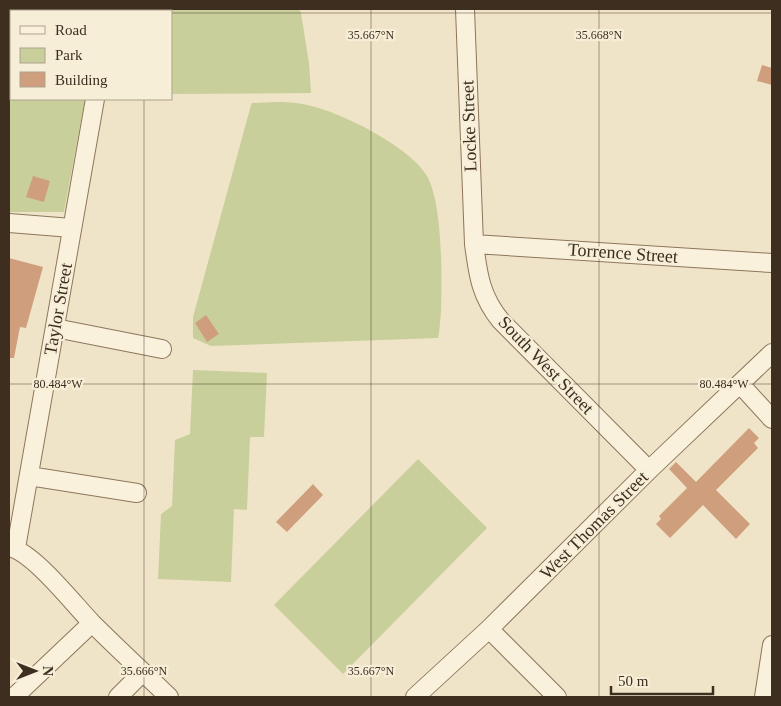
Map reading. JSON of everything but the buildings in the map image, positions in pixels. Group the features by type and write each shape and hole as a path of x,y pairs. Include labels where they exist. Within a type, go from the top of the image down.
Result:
{"street":[{"name":"Locke Street","path":"465,9 474,244"},
{"name":"Taylor Street","path":"12,548 29,476 95,100"},
{"path":"9,223 72,228"},
{"name":"Torrence Street","path":"474,244 772,263"},
{"name":"South West Street","path":"474,244 478,278 490,307 501,321 649,470"},
{"path":"55,328 162,349"},
{"name":"West Thomas Street","path":"415,697 489,629 649,470 772,353"},
{"path":"740,384 772,419"},
{"path":"29,476 137,493"},
{"path":"12,548 32,559 92,623 169,697"},
{"path":"14,697 92,623"},
{"path":"489,629 557,697"},
{"path":"764,697 772,645"},
{"path":"118,697 143,672"}],"green space":[{"path":"9,9 101,9 10,10 10,100 85,100 64,212 9,212"},
{"path":"299,9 309,63 311,93 172,94 172,10 146,10"},
{"path":"277,102 310,106 328,111 360,125 393,144 419,165 427,176 432,189 439,223 441,312 438,338 211,346 193,338 193,317 251,105 252,103"},
{"path":"193,370 267,373 264,437 250,437 247,510 234,509 231,582 158,579 161,514 172,506 175,440 190,434"},
{"path":"418,459 487,528 343,674 274,605"}]}
